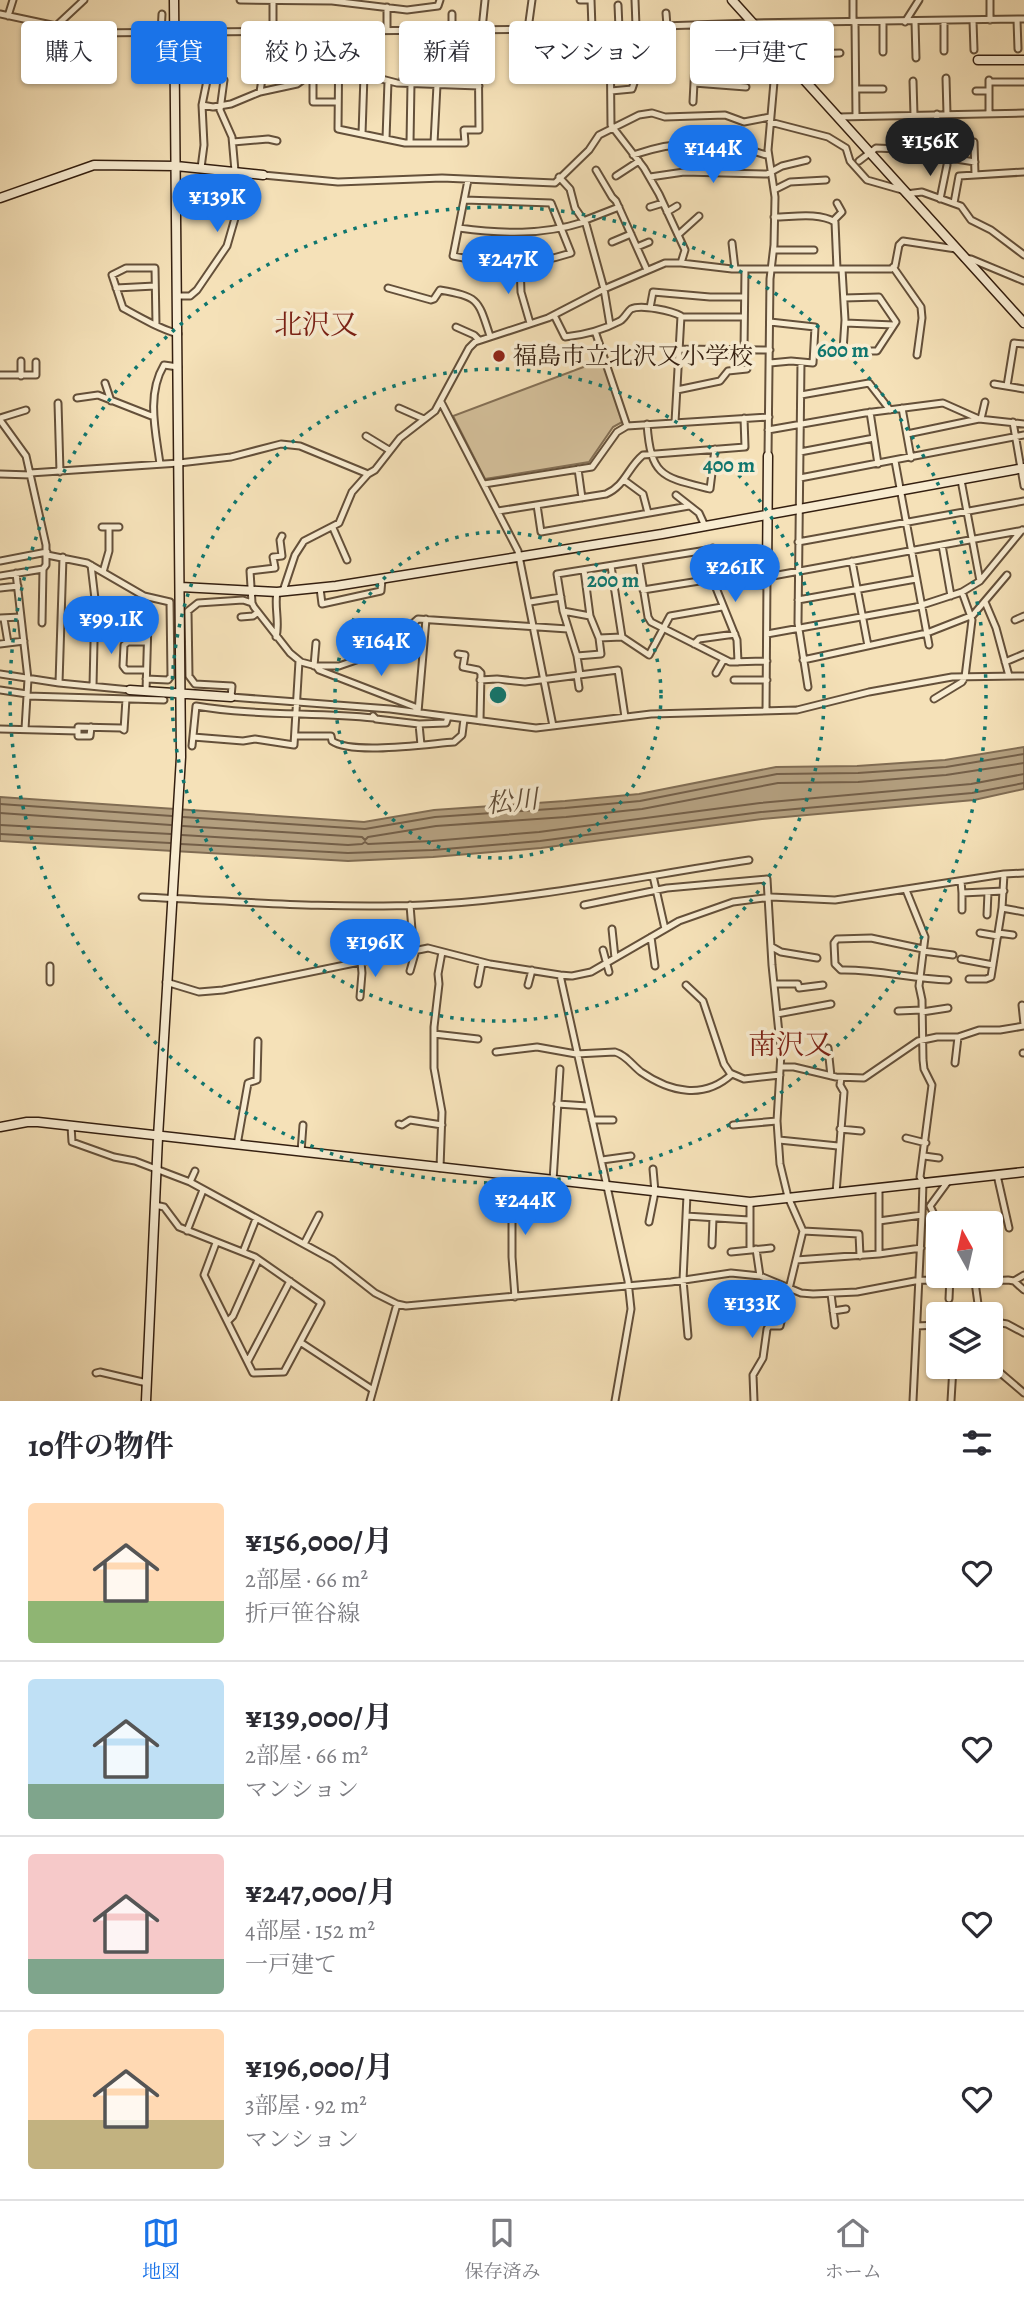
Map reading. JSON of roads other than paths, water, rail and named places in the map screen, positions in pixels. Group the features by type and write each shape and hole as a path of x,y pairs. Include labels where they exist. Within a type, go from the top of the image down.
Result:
{"street":[{"path":"8,16 13,0"},
{"path":"61,21 84,0"},
{"path":"174,0 174,21"},
{"path":"240,0 350,1 416,9 438,6 440,0"},
{"path":"415,0 416,9"},
{"path":"481,21 485,0"},
{"path":"529,21 532,0"},
{"path":"580,0 592,0 592,21"},
{"path":"635,0 636,21"},
{"path":"732,0 751,21"},
{"path":"853,0 856,116"},
{"path":"905,22 919,0"},
{"path":"990,0 990,20"},
{"path":"273,1 273,21"},
{"path":"384,5 387,30 399,30"},
{"path":"618,5 619,21"},
{"path":"666,13 668,21"},
{"path":"0,14 29,21"},
{"path":"162,14 162,21"},
{"path":"452,14 452,21"},
{"path":"834,22 1021,20 1018,48"},
{"path":"973,21 974,50"},
{"path":"883,22 883,52"},
{"path":"915,22 916,58"},
{"path":"944,22 944,51"},
{"path":"834,52 840,52"},
{"path":"978,60 1024,60"},
{"path":"946,78 947,114"},
{"path":"385,80 399,83"},
{"path":"386,139 388,81"},
{"path":"913,81 914,115"},
{"path":"989,114 989,81 1024,82"},
{"path":"146,1401 182,694 175,84"},
{"path":"201,168 204,145 202,105 206,84"},
{"path":"223,84 219,106 233,142 235,171"},
{"path":"260,92 261,84"},
{"path":"202,105 231,104 260,92 297,84"},
{"path":"313,84 313,102 338,102"},
{"path":"338,84 338,129 411,143 465,143 464,130 479,130 479,86 424,84"},
{"path":"362,134 363,84"},
{"path":"411,84 411,143"},
{"path":"611,84 613,127 650,177 685,250 681,263"},
{"path":"611,91 632,89 634,84"},
{"path":"693,102 694,84"},
{"path":"708,84 746,87"},
{"path":"766,711 766,515 771,269 774,250 774,190 768,155 774,84"},
{"path":"808,84 1024,323"},
{"path":"434,143 437,85"},
{"path":"856,89 883,89"},
{"path":"976,91 989,91"},
{"path":"838,117 1024,113"},
{"path":"935,138 937,114"},
{"path":"0,198 94,165 176,166 338,182 442,178 555,183 589,150 599,135 639,115 725,115 744,122 770,119 819,134 841,144 867,180 904,192 922,192 961,206 971,219 991,230 1024,256"},
{"path":"233,142 268,139 277,141"},
{"path":"974,142 975,174"},
{"path":"633,155 668,144 708,144 739,146 768,155"},
{"path":"707,172 708,144"},
{"path":"859,160 876,148 899,149"},
{"path":"956,159 975,162"},
{"path":"650,177 684,172 772,173 782,166 807,160"},
{"path":"615,176 639,161"},
{"path":"940,199 947,165"},
{"path":"596,170 619,207 647,270"},
{"path":"954,203 959,176 1024,172"},
{"path":"178,296 190,296 197,290 227,246 248,173"},
{"path":"559,177 570,189 575,208 584,221 604,289 610,325"},
{"path":"464,200 551,203 571,253 520,264 488,263 453,256 459,228 464,200 468,180"},
{"path":"774,190 790,182 826,180"},
{"path":"650,207 663,203"},
{"path":"833,221 842,212 837,203"},
{"path":"667,212 677,206"},
{"path":"459,228 520,233 563,229 619,207"},
{"path":"678,235 699,216"},
{"path":"774,217 816,217 833,221"},
{"path":"833,221 844,298 843,351 877,351 896,322 879,297 844,298"},
{"path":"612,242 631,234"},
{"path":"917,355 922,318 920,307 893,267 899,245 902,241 956,249"},
{"path":"637,247 649,242"},
{"path":"732,243 735,270"},
{"path":"774,250 814,250"},
{"path":"964,258 971,258 1024,281"},
{"path":"276,637 278,630 275,603 295,555 304,541 332,528 342,519 350,496 360,482 375,470 389,450 435,411 469,348 479,340 554,315 604,289 665,264 681,263 735,270 893,267"},
{"path":"520,264 521,292 530,323"},
{"path":"156,326 155,268 126,268 112,275 123,308 156,326 178,334"},
{"path":"744,350 745,269"},
{"path":"116,288 155,286"},
{"path":"388,288 431,300 439,290 470,297 479,304 490,336"},
{"path":"650,308 653,292 744,297"},
{"path":"554,315 565,337 595,331 623,320 631,310 650,308 676,313 681,317 744,317"},
{"path":"675,422 681,317"},
{"path":"770,322 815,327 813,363 770,366"},
{"path":"845,323 894,325"},
{"path":"456,327 479,340"},
{"path":"595,331 627,426"},
{"path":"1007,386 1014,343 1024,344"},
{"path":"679,349 770,350"},
{"path":"21,361 21,376"},
{"path":"0,376 36,376 36,362"},
{"path":"801,362 798,629 808,687"},
{"path":"159,464 155,442 155,390 164,365 178,367"},
{"path":"677,390 720,381 728,371 747,369"},
{"path":"105,383 111,401"},
{"path":"801,395 869,383 890,410"},
{"path":"994,384 1024,389"},
{"path":"77,398 98,395 154,417"},
{"path":"440,402 520,557 553,726"},
{"path":"980,419 985,402"},
{"path":"58,403 60,472"},
{"path":"768,430 870,412 943,403 980,419"},
{"path":"399,408 424,419"},
{"path":"902,408 911,458"},
{"path":"26,410 0,419 25,452 47,553 43,569 42,623"},
{"path":"870,412 878,464"},
{"path":"484,484 592,467 617,432 627,426 768,417"},
{"path":"498,511 613,491 639,458 650,454 745,447 744,418"},
{"path":"907,434 980,419 1024,424"},
{"path":"1013,422 1024,486"},
{"path":"647,424 650,454 657,468 678,481 710,489 715,449"},
{"path":"800,478 1024,435"},
{"path":"366,436 389,450"},
{"path":"800,452 874,438"},
{"path":"0,474 180,463 231,457 288,444 300,446 368,474"},
{"path":"895,461 929,645"},
{"path":"181,587 252,591 320,588 705,526 1023,468"},
{"path":"578,469 582,498"},
{"path":"624,480 643,494 648,513"},
{"path":"961,480 980,581"},
{"path":"350,481 360,482"},
{"path":"676,495 702,516 705,526"},
{"path":"798,542 1024,501"},
{"path":"537,505 541,532 689,506"},
{"path":"103,572 109,551 105,528 119,527"},
{"path":"332,528 347,560"},
{"path":"736,584 767,581 798,571 1023,530"},
{"path":"767,635 922,606 962,592 980,581 1023,530"},
{"path":"282,536 282,556 273,557 275,568 250,570 252,603 276,637 299,661 315,666 344,665 393,641 416,620 568,629"},
{"path":"942,545 951,596"},
{"path":"579,688 577,656 568,629 557,574 713,548 712,579 735,634 738,662"},
{"path":"0,561 47,553 91,565 144,596 170,602 171,677 169,680 146,679"},
{"path":"59,683 63,557"},
{"path":"852,561 868,646"},
{"path":"639,562 649,620 730,662 767,661"},
{"path":"91,565 95,600 93,686"},
{"path":"611,566 622,637"},
{"path":"0,576 43,569"},
{"path":"577,656 601,654 599,638 590,616 584,570"},
{"path":"16,573 28,679 25,729"},
{"path":"803,660 926,633 971,616 1007,575"},
{"path":"320,588 322,604 340,602 381,591 382,579"},
{"path":"643,590 712,579"},
{"path":"798,600 916,579"},
{"path":"0,588 18,586"},
{"path":"934,699 962,682 965,677 971,616 962,592"},
{"path":"530,602 561,597"},
{"path":"231,697 232,686 195,684 189,676 188,611 198,603 243,600 252,603"},
{"path":"985,602 996,628 1009,677"},
{"path":"599,638 622,637 649,655 670,616 722,607"},
{"path":"564,611 590,616"},
{"path":"241,617 253,616 258,612"},
{"path":"1015,620 1024,616"},
{"path":"8,643 2,618 21,617"},
{"path":"133,617 143,617 148,622 146,691"},
{"path":"418,712 426,619"},
{"path":"694,643 699,639 735,634"},
{"path":"0,644 24,641"},
{"path":"146,670 126,670 123,666 124,645 128,642 147,642"},
{"path":"315,666 316,643"},
{"path":"457,654 465,654 463,667 478,670 481,680 480,721"},
{"path":"1005,662 1024,654"},
{"path":"716,673 724,659"},
{"path":"193,737 243,740 254,738 294,745 299,661"},
{"path":"315,666 415,707 418,712"},
{"path":"481,680 524,682 618,670 625,717"},
{"path":"0,674 130,690 418,712 536,728 676,713 797,710 878,690 945,678 1024,676"},
{"path":"734,680 767,680"},
{"path":"0,690 27,695 164,700"},
{"path":"0,729 78,731 78,727 92,727 124,730 126,699"},
{"path":"192,746 196,706 229,712 251,710 333,716 340,714 419,724 446,723 449,717"},
{"path":"368,708 374,718"},
{"path":"295,736 331,736 332,741 339,746 371,748 454,742 462,735 464,719"},
{"path":"419,724 421,745"},
{"path":"142,897 172,896 306,906 410,905 507,898 749,860"},
{"path":"166,982 199,992 223,990 428,948 482,962 560,975 591,972 664,929 721,905 771,897 835,900 1024,873"},
{"path":"969,979 991,977 1002,908 1004,874"},
{"path":"653,876 664,929"},
{"path":"584,905 655,890 767,879 780,1037 777,1121 780,1164 788,1197 803,1231 780,1326 769,1326 767,1329 763,1358 754,1370 754,1401"},
{"path":"961,881 962,910"},
{"path":"906,890 925,934 919,979 924,1069 932,1085 920,1177 923,1182 921,1248 913,1401"},
{"path":"962,893 1004,891"},
{"path":"987,915 988,892"},
{"path":"407,951 405,936 412,930 410,905"},
{"path":"1002,908 1024,912"},
{"path":"612,929 615,958"},
{"path":"980,933 1013,935"},
{"path":"651,937 655,966"},
{"path":"948,980 919,979 867,969 841,970 835,964 834,943 837,939 871,938 953,955"},
{"path":"772,947 781,952 817,958"},
{"path":"410,971 416,950"},
{"path":"603,950 609,972"},
{"path":"440,1168 442,1108 434,1068 434,1034 442,952"},
{"path":"961,959 993,965"},
{"path":"360,997 361,962"},
{"path":"478,984 482,962"},
{"path":"50,966 50,982"},
{"path":"528,985 532,970"},
{"path":"560,975 629,1287 631,1309 615,1401"},
{"path":"774,984 798,984 799,988 823,985"},
{"path":"686,985 703,1001 724,1064 732,1074 744,1079 780,1075"},
{"path":"777,1014 831,1004"},
{"path":"781,1067 794,1067 841,1078 864,1078 910,1044 958,1037 979,1030 1000,1030 1024,1025 1022,1005"},
{"path":"898,1011 948,1008"},
{"path":"434,1034 478,1039"},
{"path":"762,1038 780,1037"},
{"path":"955,1063 958,1037"},
{"path":"237,1145 248,1083 257,1080 258,1041"},
{"path":"496,1052 537,1047 576,1054 620,1053 645,1074 674,1088 694,1093 713,1086 732,1074"},
{"path":"828,1048 831,1076"},
{"path":"552,1181 560,1069"},
{"path":"836,1192 838,1146 845,1092 840,1085 841,1078"},
{"path":"557,1104 589,1106"},
{"path":"399,1124 411,1120 442,1125"},
{"path":"592,1120 613,1120"},
{"path":"733,1125 777,1121"},
{"path":"0,1127 27,1122 71,1126 750,1202 1024,1171"},
{"path":"300,1152 303,1125"},
{"path":"71,1126 72,1142 114,1157 135,1161 190,1182 333,1260 375,1293 397,1304 446,1304 629,1287 731,1273 760,1276 807,1294 857,1292 926,1280"},
{"path":"840,1129 861,1131"},
{"path":"906,1138 926,1143"},
{"path":"779,1140 838,1146"},
{"path":"602,1160 631,1156"},
{"path":"924,1156 939,1158"},
{"path":"649,1222 654,1192 653,1169"},
{"path":"190,1182 195,1171"},
{"path":"997,1175 1009,1228"},
{"path":"512,1177 515,1297"},
{"path":"932,1211 930,1206 949,1180"},
{"path":"878,1188 879,1254"},
{"path":"187,1231 203,1190"},
{"path":"687,1195 683,1280 688,1336"},
{"path":"750,1202 749,1220 760,1276"},
{"path":"155,1205 164,1207 178,1227 243,1252 321,1303 284,1372 253,1373 204,1275 216,1243"},
{"path":"304,1244 319,1215"},
{"path":"878,1221 922,1215"},
{"path":"686,1216 749,1220"},
{"path":"712,1245 713,1218"},
{"path":"243,1252 256,1219"},
{"path":"803,1231 859,1234 860,1256"},
{"path":"731,1252 771,1248"},
{"path":"796,1260 860,1256 921,1248"},
{"path":"228,1321 233,1316 258,1260"},
{"path":"1003,1280 1014,1281 1024,1275"},
{"path":"248,1361 290,1281"},
{"path":"1014,1281 1024,1290"},
{"path":"949,1299 950,1288"},
{"path":"831,1294 835,1325"},
{"path":"370,1401 397,1304"},
{"path":"833,1311 846,1309"},
{"path":"1003,1323 1024,1333"},
{"path":"917,1326 926,1326"},
{"path":"300,1342 373,1390"},
{"path":"96,1373 147,1383"},
{"path":"1003,1375 1024,1393"},
{"path":"951,1401 952,1379"}],"water":[{"path":"1024,747 1024,789 974,800 762,819 541,848 348,861 0,841 0,797 364,822 434,810 639,794 776,767 857,766 945,760"}],"place":[{"name":"福島市立北沢又小学校","path":"499,356"}],"district":[{"name":"北沢又","path":"316,324"},
{"name":"南沢又","path":"790,1044"}],"water label":[{"name":"松川","path":"512,801"}]}
